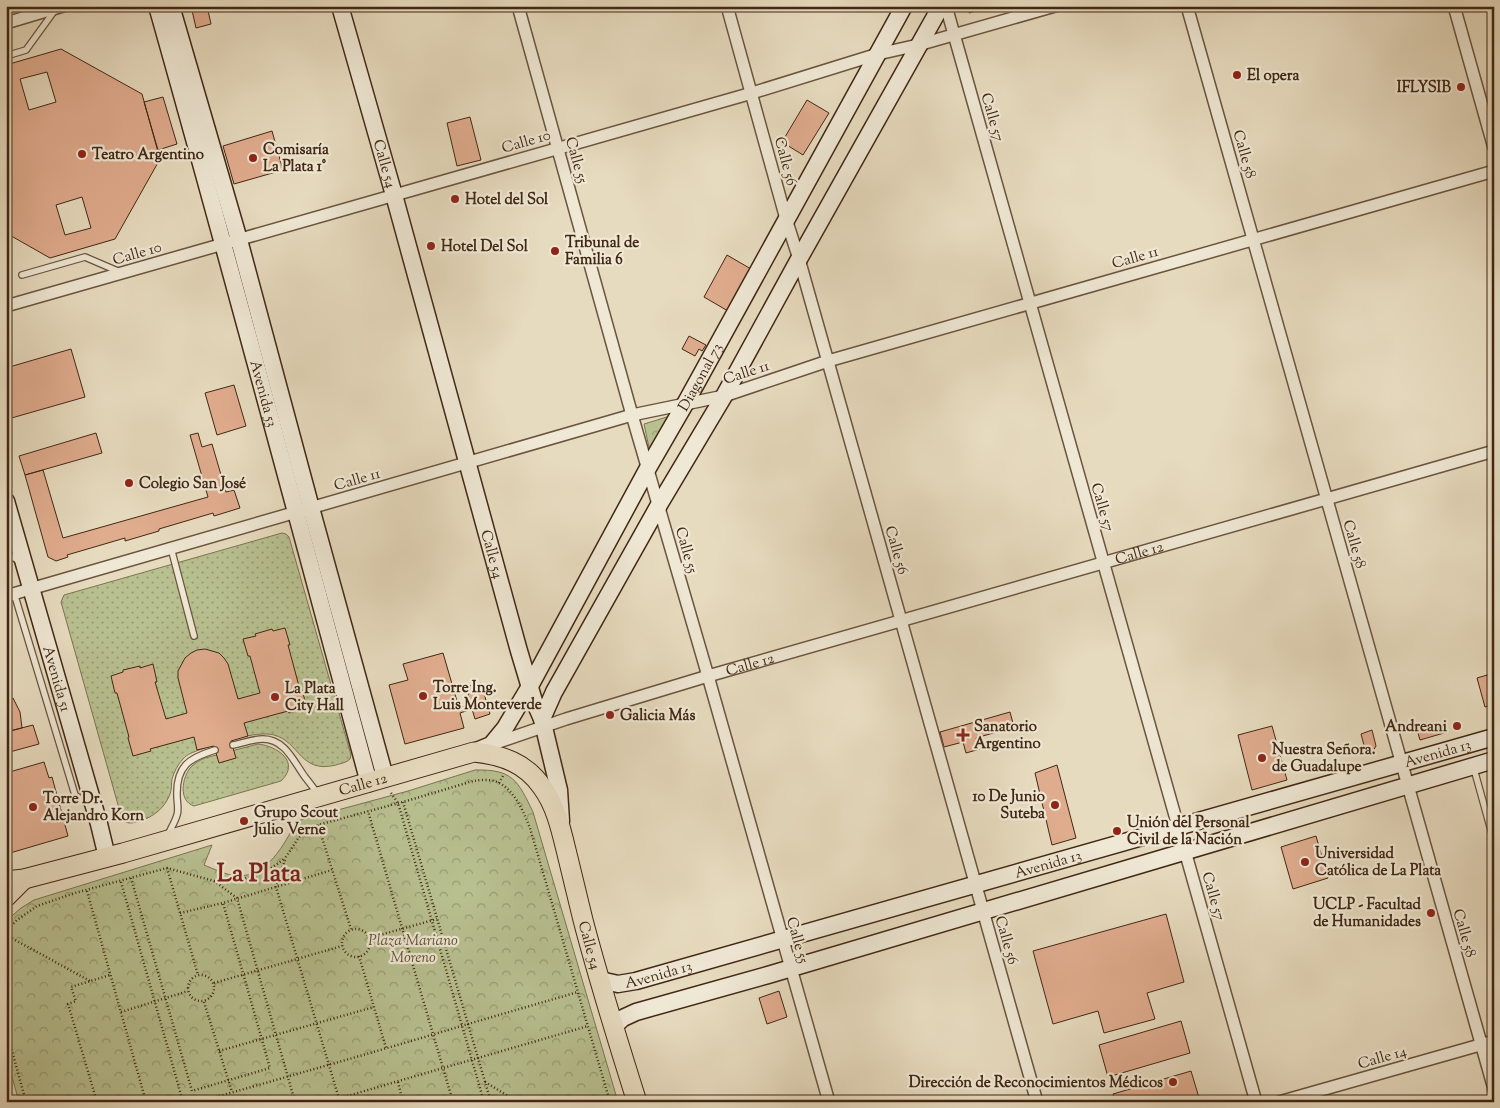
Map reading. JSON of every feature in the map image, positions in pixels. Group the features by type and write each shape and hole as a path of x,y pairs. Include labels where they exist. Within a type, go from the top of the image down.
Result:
{"main road":[{"name":"Avenida 53","path":"157,6 231,242"},
{"name":"Avenida 53","path":"171,6 231,242 377,780"},
{"name":"Calle 54","path":"340,6 530,686 542,723 559,790 561,830 584,922 613,1027 637,1102"},
{"name":"Diagonal 73","path":"483,748 505,728 530,686 648,468 904,6"},
{"name":"Diagonal 73","path":"542,723 554,692 659,505 724,396 941,6"},
{"name":"Avenida 51","path":"6,500 95,809 107,857"},
{"name":"Avenida 13","path":"600,980 618,984 636,981 1494,737"},
{"name":"Calle 12","path":"15,880 164,841 483,748"},
{"path":"483,748 492,754 505,757 529,772 543,788 561,830"},
{"name":"Avenida 13","path":"613,1027 622,1018 636,1012 791,969 1494,760"},
{"path":"6,897 15,880"}],"street":[{"name":"Calle 55","path":"518,6 632,416 829,1102"},
{"name":"Calle 56","path":"728,6 786,219 828,361 1037,1102"},
{"name":"Calle 57","path":"946,6 1256,1102"},
{"name":"Calle 10","path":"6,306 752,93 878,54 918,45 1055,6"},
{"name":"Calle 58","path":"1187,6 1494,1089"},
{"path":"1454,6 1494,148"},
{"path":"6,22 60,7"},
{"name":"Calle 11","path":"10,594 632,416 724,396 828,361 1494,171"},
{"name":"Calle 12","path":"483,748 542,723 1494,451"},
{"name":"Calle 14","path":"1279,1102 1494,1041"}],"lane":[{"path":"6,56 26,50 60,7"},
{"path":"22,275 85,257 122,273"},
{"path":"171,548 194,636"},
{"path":"6,552 24,564"},
{"path":"10,594 75,795 95,809"},
{"path":"233,745 250,740 264,739 281,745 320,796"},
{"path":"164,841 178,814 177,789 181,770 194,758 215,750"},
{"path":"1473,766 1492,834"}],"path":[{"path":"377,780 398,803 484,1102"},
{"path":"339,1100 276,887 286,857 299,837 318,825 473,781 496,782 507,788 522,808 530,828 610,1102"},
{"path":"403,802 491,1102"},
{"path":"368,811 453,1102"},
{"path":"318,825 351,930"},
{"path":"214,882 235,881 253,877 270,870 286,857"},
{"path":"167,868 198,975"},
{"path":"6,931 21,916 37,906 167,868 214,882 237,898 295,1102"},
{"path":"180,913 223,903 332,870"},
{"path":"131,878 192,1091 270,1068 223,903"},
{"path":"121,882 183,1102"},
{"path":"87,890 146,1102"},
{"path":"368,938 437,919"},
{"path":"351,930 364,931 368,938 370,942 367,951 359,956 351,956 342,946 343,938 351,930"},
{"path":"6,935 90,981"},
{"path":"214,983 342,946"},
{"path":"359,956 386,1048"},
{"path":"97,1102 68,1004 76,1001 71,987 110,975"},
{"path":"198,975 205,975 214,983 215,991 211,998 204,1002 196,1001 188,991 189,983 198,975"},
{"path":"121,1012 188,991"},
{"path":"200,1102 578,992"},
{"path":"204,1002 232,1092"},
{"path":"220,1051 374,1007"},
{"path":"328,1102 588,1026"},
{"path":"6,1029 26,1102"},
{"path":"398,1082 403,1102"},
{"path":"485,1082 518,1102"}],"green space":[{"path":"670,416 650,452 644,424"},
{"path":"282,533 289,537 351,755 350,759 336,765 324,767 315,765 301,756 290,744 274,735 257,734 226,741 185,757 175,771 171,792 162,808 145,819 132,823 126,822 122,819 61,602 64,595"},
{"path":"258,744 272,748 288,761 287,774 281,781 194,806 189,803 183,788 185,777 194,764 205,758"},
{"name":"Plaza Mariano Moreno","path":"475,770 498,772 513,779 523,792 533,812 618,1102 19,1102 6,1055 6,921 21,908 34,900 212,845 204,865 220,872 237,876 248,875 258,871 274,858 297,821 408,791"}],"building":[{"path":"191,6 207,6 211,24 196,28"},
{"path":"967,6 994,6 969,13"},
{"name":"Teatro Argentino","path":"61,49 142,94 160,159 115,239 50,258 6,233 6,65","holes":["47,72 56,102 29,110 20,79","82,197 91,228 65,235 56,205"]},
{"path":"163,97 177,144 158,150 144,102"},
{"path":"807,100 829,113 803,155 782,142"},
{"path":"470,117 481,160 457,166 447,123"},
{"name":"Comisaría La Plata 1°","path":"272,131 283,170 234,184 223,146"},
{"path":"727,255 751,269 728,311 704,297"},
{"path":"689,336 706,345 702,351 699,349 695,356 682,349"},
{"path":"71,349 85,397 8,419 6,412 6,368"},
{"path":"234,385 246,426 217,435 205,393"},
{"path":"96,433 102,453 25,475 19,456"},
{"path":"198,433 202,447 212,444 226,492 234,490 240,508 214,516 213,513 125,541 125,538 67,555 68,557 56,561 48,557 25,475 43,470 63,538 208,497 190,435"},
{"name":"La Plata City Hall","path":"285,628 300,690 302,690 307,708 244,723 248,736 231,741 236,758 219,763 214,746 197,750 194,737 150,749 151,751 133,756 111,676 123,672 123,670 153,664 157,682 155,682 166,719 187,713 178,671 185,658 191,653 205,649 219,653 228,664 238,699 260,693 250,656 248,656 243,639 272,629 273,631"},
{"name":"Torre Ing. Luis Monteverde","path":"443,653 459,708 471,704 466,687 481,683 490,714 475,719 472,709 460,713 464,728 405,744 389,685 408,680 403,664"},
{"path":"1494,673 1494,704 1485,707 1477,678"},
{"path":"13,698 20,712 22,728 6,732 6,700"},
{"name":"Sanatorio Argentino","path":"1010,712 1014,727 976,738 980,749 966,753 963,742 944,747 940,732"},
{"path":"1427,723 1428,727 1441,723 1444,733 1420,740 1416,726"},
{"path":"33,725 39,744 6,753 6,732"},
{"name":"Nuestra Señora. de Guadalupe","path":"1272,726 1287,780 1252,790 1238,735"},
{"path":"1372,730 1376,746 1373,751 1366,753 1361,734"},
{"name":"Torre Dr. Alejandro Korn","path":"44,762 49,778 52,777 68,836 10,853 6,841 6,773"},
{"name":"10 De Junio Suteba","path":"1057,765 1076,838 1052,845 1035,773"},
{"name":"Universidad Católica de La Plata","path":"1316,836 1328,878 1293,889 1281,847"},
{"path":"1166,914 1184,982 1147,993 1155,1019 1104,1033 1098,1011 1053,1024 1033,951"},
{"path":"779,991 787,1017 767,1024 759,998"},
{"path":"1181,1021 1190,1053 1108,1077 1099,1045"},
{"name":"Dirección de Reconocimientos Médicos","path":"1191,1071 1200,1101 1115,1102 1113,1094"}],"place":[{"name":"El opera","path":"1237,75"},
{"name":"IFLYSIB","path":"1461,87"},
{"name":"Teatro Argentino","path":"82,154"},
{"name":"Comisaría La Plata 1°","path":"253,158"},
{"name":"Hotel del Sol","path":"455,199"},
{"name":"Hotel Del Sol","path":"431,246"},
{"name":"Tribunal de Familia 6","path":"555,251"},
{"name":"Colegio San José","path":"129,483"},
{"name":"Torre Ing. Luis Monteverde","path":"423,696"},
{"name":"La Plata City Hall","path":"275,697"},
{"name":"Galicia Más","path":"610,715"},
{"name":"Andreani","path":"1457,726"},
{"name":"Sanatorio Argentino","path":"963,735"},
{"name":"Nuestra Señora. de Guadalupe","path":"1262,758"},
{"name":"10 De Junio Suteba","path":"1055,805"},
{"name":"Torre Dr. Alejandro Korn","path":"33,807"},
{"name":"Grupo Scout Julio Verne","path":"244,821"},
{"name":"Unión del Personal Civil de la Nación","path":"1117,831"},
{"name":"Universidad Católica de La Plata","path":"1305,862"},
{"name":"UCLP - Facultad de Humanidades","path":"1431,913"},
{"name":"Dirección de Reconocimientos Médicos","path":"1173,1082"}],"district":[{"name":"La Plata","path":"259,872"}]}
